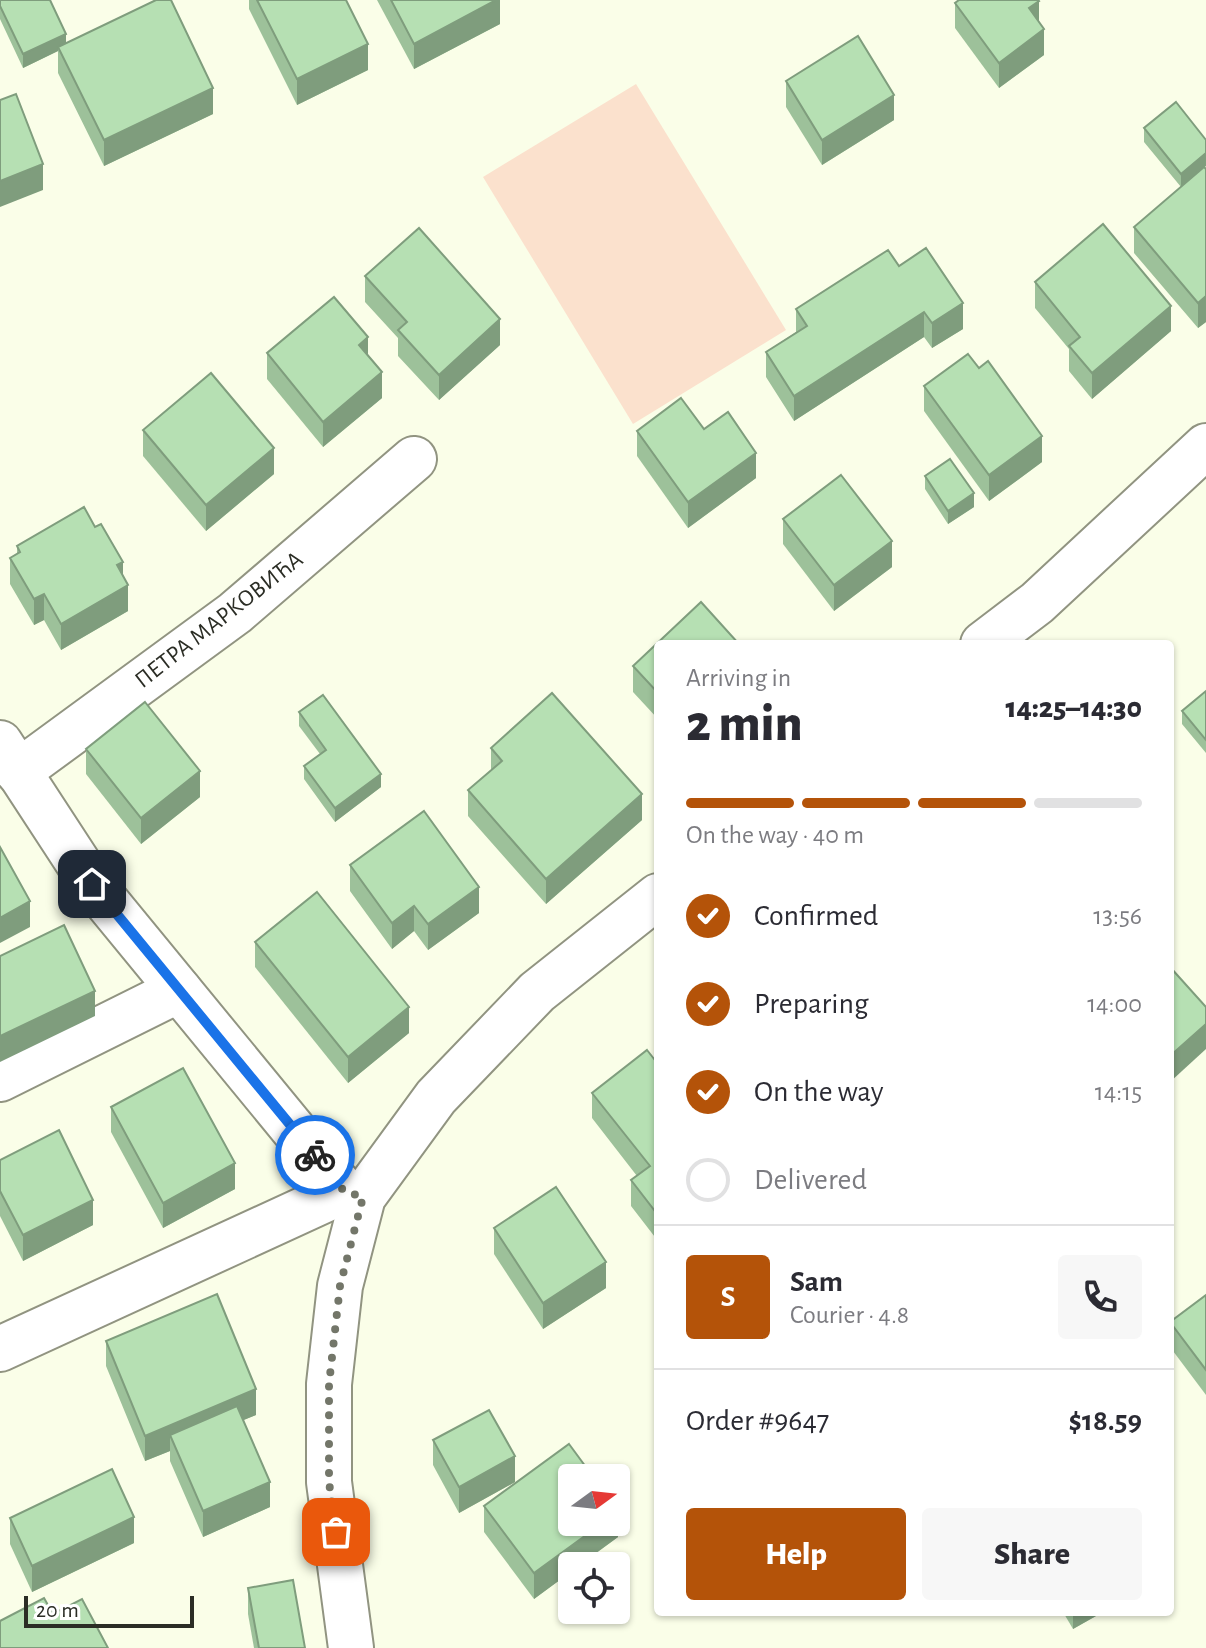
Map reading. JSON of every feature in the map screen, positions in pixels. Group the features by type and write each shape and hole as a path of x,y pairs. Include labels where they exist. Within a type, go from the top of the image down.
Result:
{"street":[{"path":"988,640 1037,603 1206,446"},
{"name":"ПЕТРА МАРКОВИЋА","path":"354,1194 92,884 9,758 235,613 414,459"},
{"path":"0,1349 354,1194 436,1097 537,992 654,899"},
{"path":"0,1079 179,990"},
{"path":"351,1648 329,1482 329,1384 354,1194"}],"shaded area":[{"path":"636,84 786,330 633,424 483,177"}],"building":[{"path":"0,0 50,0 66,34 23,54"},
{"path":"156,0 171,0 213,88 104,140 58,47"},
{"path":"257,0 346,0 368,44 297,79"},
{"path":"391,0 496,0 414,44"},
{"path":"959,0 1038,0 1029,8 1044,29 999,63 955,3"},
{"path":"858,36 894,95 822,140 786,81"},
{"path":"16,94 43,164 0,181 0,100"},
{"path":"1176,102 1206,140 1206,153 1181,174 1144,128"},
{"path":"1204,167 1206,296 1198,303 1134,227"},
{"path":"1103,224 1171,306 1092,373 1069,346 1080,337 1035,282"},
{"path":"419,228 500,319 439,375 398,330 407,322 365,276"},
{"path":"926,248 963,303 932,323 924,312 794,396 766,352 807,326 796,309 888,250 899,266"},
{"path":"334,297 368,337 359,345 382,372 323,422 267,353"},
{"path":"968,354 979,368 988,361 1042,436 989,475 924,386"},
{"path":"211,373 274,448 206,505 143,430"},
{"path":"681,398 704,429 728,412 756,453 688,502 637,431"},
{"path":"950,459 974,493 948,511 925,476"},
{"path":"841,475 892,541 834,585 783,519"},
{"path":"84,507 95,527 101,524 123,562 117,565 128,585 61,624 44,594 34,599 10,558 20,552 17,546"},
{"path":"701,602 735,640 661,640"},
{"path":"654,646 654,689 633,666"},
{"path":"1206,691 1206,740 1182,711"},
{"path":"552,693 642,794 546,879 468,790 502,761 491,748"},
{"path":"323,695 381,774 335,808 304,766 326,750 299,712"},
{"path":"145,702 200,771 141,818 86,749"},
{"path":"424,811 479,887 428,924 414,906 392,923 350,865"},
{"path":"0,847 30,901 0,918"},
{"path":"317,892 409,1007 348,1057 255,942"},
{"path":"64,925 95,991 0,1036 0,956"},
{"path":"1174,971 1206,1007 1206,1024 1174,1052"},
{"path":"647,1050 654,1059 654,1210 631,1180 650,1166 592,1093"},
{"path":"183,1068 235,1163 163,1203 111,1107"},
{"path":"59,1130 93,1200 23,1235 0,1191 0,1160"},
{"path":"556,1187 606,1262 543,1303 494,1228"},
{"path":"217,1294 256,1389 145,1436 106,1341"},
{"path":"1206,1295 1206,1370 1174,1327 1174,1319"},
{"path":"237,1406 270,1482 203,1511 170,1435"},
{"path":"489,1410 515,1456 459,1487 433,1440"},
{"path":"569,1444 584,1464 558,1464 558,1536 585,1536 563,1552 558,1552 558,1556 534,1573 484,1506"},
{"path":"112,1469 134,1517 32,1566 10,1518"},
{"path":"293,1580 305,1648 259,1648 248,1588"},
{"path":"44,1598 53,1614 82,1599 108,1648 0,1648 0,1621"}],"way so far":[{"path":"315,1155 344,1191 363,1197 340,1286 329,1384 329,1482 336,1532"}],"route":[{"path":"92,884 315,1155"}]}
